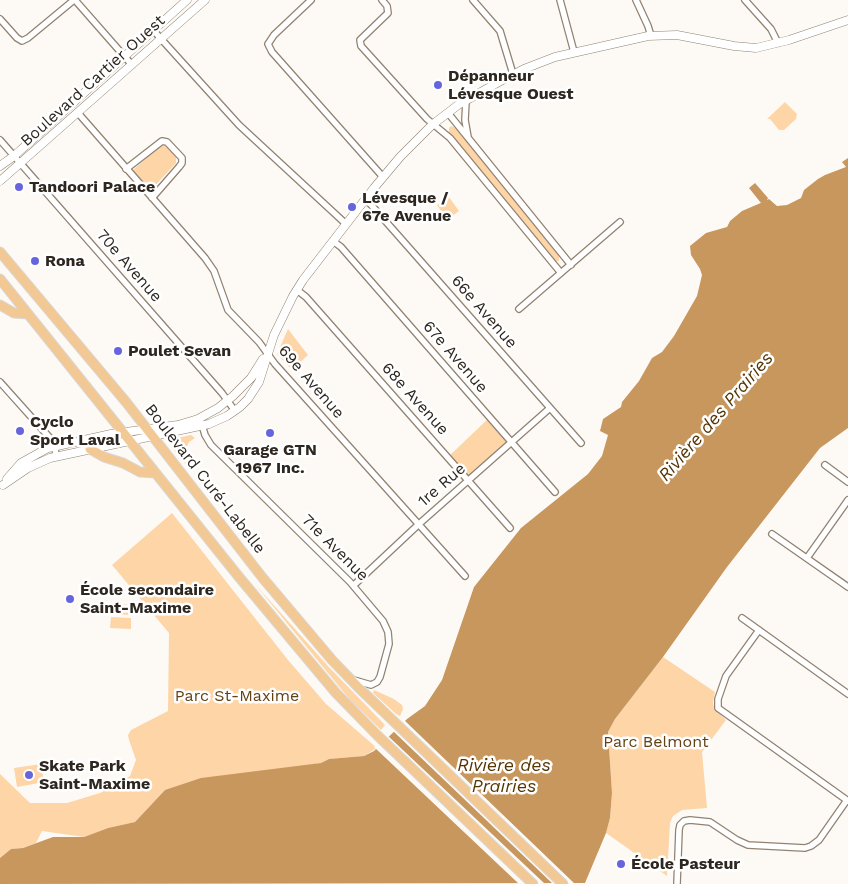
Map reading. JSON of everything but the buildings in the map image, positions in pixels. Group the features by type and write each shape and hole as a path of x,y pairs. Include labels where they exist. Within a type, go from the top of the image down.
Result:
{"main road":[{"name":"Boulevard Curé-Labelle","path":"0,252 150,433 301,625 348,678 563,884"},
{"name":"Boulevard Curé-Labelle","path":"0,279 155,473 318,672 377,735 533,884"},
{"path":"0,305 14,313 28,314"},
{"path":"90,450 140,472 155,473"}],"street":[{"path":"0,19 17,38 22,40 28,38 74,0 132,65"},
{"name":"Boulevard Cartier Ouest","path":"0,166 14,156 187,0"},
{"name":"Boulevard Cartier Ouest","path":"0,181 205,0"},
{"path":"311,0 274,35 268,44 272,52 383,177"},
{"path":"382,0 387,6 388,13 360,40 361,46 432,125 450,138 561,273"},
{"path":"473,0 500,31 513,74"},
{"path":"560,0 574,52"},
{"path":"636,0 651,36"},
{"path":"745,0 771,29 778,43"},
{"path":"1,486 28,468 56,457 130,441 150,433 188,423 212,412 227,401 251,378 267,353 297,290 383,177 432,125 466,101 513,74 574,52 651,36 677,35 748,47 760,47 848,20"},
{"path":"153,30 239,124 346,224"},
{"path":"466,101 465,124 468,139"},
{"name":"69e Avenue","path":"78,113 205,258 214,271 228,310 465,576"},
{"path":"448,113 570,265"},
{"name":"70e Avenue","path":"0,140 222,393 235,411"},
{"path":"126,169 162,141 167,142 182,158 179,167 152,198"},
{"name":"66e Avenue","path":"366,199 581,443"},
{"path":"519,309 620,222"},
{"name":"67e Avenue","path":"333,241 341,247 555,492"},
{"name":"68e Avenue","path":"297,290 510,528"},
{"path":"1,486 21,463 38,452 55,446 122,432 150,433 202,425 221,419 235,411 248,399 262,375 267,353"},
{"path":"0,382 50,438 55,446 56,457"},
{"name":"1re Rue","path":"354,585 419,524 550,408"},
{"name":"71e Avenue","path":"202,425 211,445 354,585 383,621 388,632 389,644 382,673 376,683 368,686 348,678"},
{"path":"825,465 848,482"},
{"path":"806,558 848,500"},
{"path":"772,534 848,587"},
{"path":"742,618 848,694"},
{"path":"677,884 679,830 680,825 684,821 710,822 748,845 805,848 817,842 848,800 718,708 718,698 724,679 759,630"}],"green space":[{"path":"785,102 797,114 796,119 784,130 779,130 770,119 767,119"},
{"path":"451,126 456,128 559,255 559,261 554,261 449,133"},
{"path":"161,145 168,147 176,157 176,163 153,188 148,190 133,172"},
{"path":"449,197 459,211 447,220 437,205"},
{"path":"288,329 308,355 292,370 277,354"},
{"path":"489,418 511,443 469,480 448,457"},
{"path":"191,435 195,438 189,442 186,448 188,467 174,450 173,445 174,441 178,438"},
{"name":"Parc St-Maxime","path":"172,513 288,660 326,704 377,748 364,756 329,759 321,763 165,790 135,822 108,828 84,837 42,831 36,843 23,848 11,849 0,858 0,774 30,803 67,803 100,793 130,776 136,760 128,735 131,730 168,711 169,633 112,565"},
{"path":"254,583 328,666 385,725 381,730 350,700"},
{"path":"111,604 132,605 131,615 111,614"},
{"path":"111,617 131,618 131,629 110,628"},
{"name":"Parc Belmont","path":"663,657 715,692 714,708 726,720 702,752 707,808 682,810 673,816 670,823 667,876 606,833 610,818 612,793 608,732 615,719"},
{"path":"374,690 394,699 402,705 403,709 400,716 373,693"},
{"name":"Skate Park Saint-Maxime","path":"41,764 44,782 17,787 14,768"}],"water":[{"name":"Rivière des Prairies","path":"848,158 848,428 820,448 727,567 663,657 615,719 608,732 612,793 610,818 606,833 585,883 0,884 0,858 11,849 23,848 53,837 84,837 108,828 135,822 165,790 201,778 321,763 329,759 364,756 374,751 407,719 425,706 442,680 474,587 521,528 588,474 602,456 608,435 600,431 603,419 621,407 622,402 639,381 652,358 662,352 674,336 697,296 702,275 691,255 690,246 706,233 727,227 730,221 742,211 761,203 749,188 755,183 768,198 767,200 769,199 777,206 787,205 801,198 804,190 818,179 846,167 842,162"}],"pier":[{"path":"403,719 575,884 553,884 392,730"},
{"path":"387,735 545,884 519,884 374,747"}],"place":[{"name":"Dépanneur Lévesque Ouest","path":"438,85"},
{"name":"Tandoori Palace","path":"19,187"},
{"name":"Lévesque / 67e Avenue","path":"352,207"},
{"name":"Rona","path":"35,261"},
{"name":"Poulet Sevan","path":"118,351"},
{"name":"Cyclo Sport Laval","path":"20,431"},
{"name":"Garage GTN 1967 Inc.","path":"270,433"},
{"name":"École secondaire Saint-Maxime","path":"70,599"},
{"name":"Skate Park Saint-Maxime","path":"29,775"},
{"name":"École Pasteur","path":"621,864"}]}
